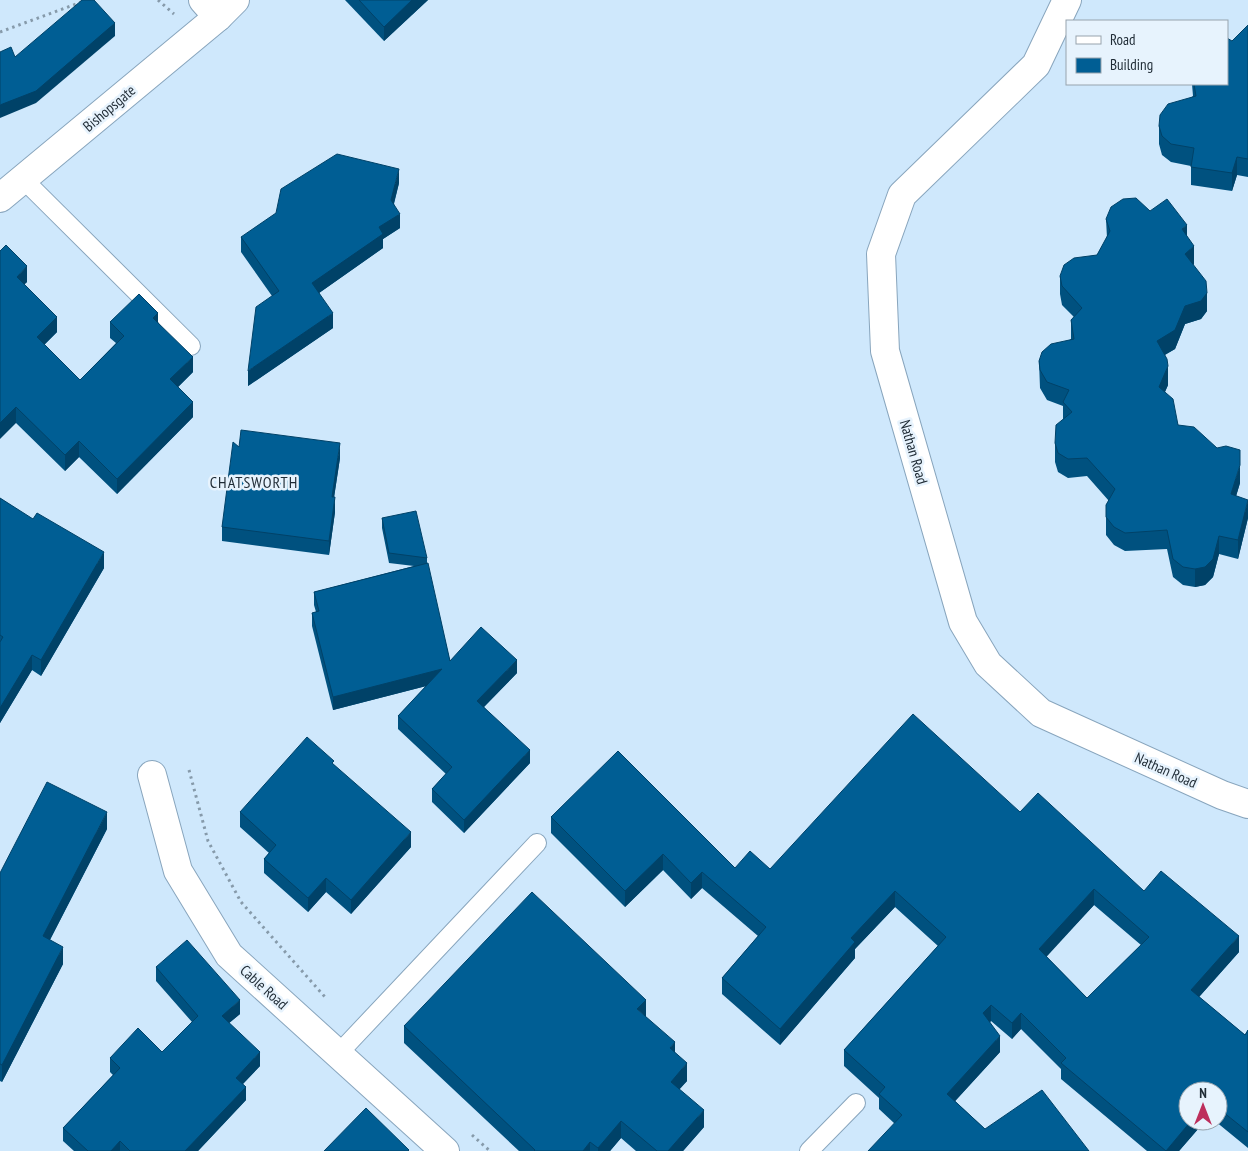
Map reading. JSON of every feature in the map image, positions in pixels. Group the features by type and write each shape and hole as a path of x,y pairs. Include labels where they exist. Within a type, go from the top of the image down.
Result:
{"street":[{"name":"Nathan Road","path":"1067,0 1036,65 902,195 880,254 885,351 962,622 988,664 1041,713 1222,795 1248,804"},
{"name":"Bishopsgate","path":"0,198 219,6"},
{"name":"Cable Road","path":"152,775 178,871 229,955 446,1151"}],"lane":[{"path":"23,179 191,346"},
{"path":"338,1054 538,843"},
{"path":"809,1151 856,1103"}],"path":[{"path":"0,32 87,0"},
{"path":"189,770 208,841 241,902 324,996 360,1031"},
{"path":"469,1132 490,1151"}],"building":[{"path":"82,0 94,0 115,23 36,91 0,105 0,52 11,47 15,57"},
{"path":"359,0 412,0 384,27"},
{"path":"1248,25 1248,159 1237,157 1232,173 1191,167 1194,148 1171,144 1162,136 1159,126 1160,115 1168,104 1196,96 1194,85 1228,85 1228,39 1232,41"},
{"path":"337,154 399,169 391,200 400,214 379,227 383,234 312,283 333,313 248,371 256,307 279,291 241,237 276,213 281,189"},
{"path":"1136,198 1150,211 1167,199 1187,225 1182,229 1194,246 1185,254 1206,281 1207,293 1201,301 1185,306 1175,330 1157,341 1167,359 1168,366 1159,387 1173,399 1178,425 1194,427 1217,448 1226,446 1240,450 1240,465 1231,494 1248,500 1238,540 1219,536 1213,559 1205,567 1195,569 1183,567 1173,559 1167,530 1125,533 1114,527 1106,517 1106,505 1115,489 1087,458 1068,459 1058,453 1055,443 1056,425 1072,412 1063,402 1069,390 1047,382 1040,370 1039,361 1042,352 1051,344 1074,339 1071,320 1082,308 1062,286 1060,276 1064,265 1074,258 1097,255 1110,231 1106,219 1111,207 1123,199"},
{"path":"6,245 27,266 17,277 57,317 37,337 80,380 124,336 110,322 139,294 158,313 153,318 193,357 170,379 193,402 117,479 79,441 65,455 16,407 0,423 0,251"},
{"path":"241,430 340,443 332,497 335,497 329,541 222,527 233,442 239,447"},
{"path":"0,498 33,519 37,513 104,552 41,660 32,655 0,708 0,642 3,637 0,635"},
{"path":"416,511 427,558 389,553 382,518"},
{"path":"428,563 450,661 481,627 517,660 477,701 530,750 464,820 432,789 452,767 398,716 442,669 333,697 312,613 319,611 314,592"},
{"path":"913,714 1020,812 1038,793 1144,891 1161,871 1239,936 1191,990 1245,1035 1248,1030 1248,1132 1228,1116 1228,1081 1178,1081 1178,1131 1183,1131 1166,1151 1061,1063 1066,1058 1021,1013 1012,1023 991,1005 983,1013 1000,1036 947,1094 985,1129 1042,1090 1089,1151 868,1151 902,1115 879,1094 885,1087 844,1050 946,937 895,891 851,938 855,942 780,1029 722,978 766,927 702,872 691,883 663,854 625,891 551,817 618,751 735,868 750,851 770,869","holes":["1094,889 1149,937 1087,998 1039,949"]},
{"path":"307,737 334,761 332,763 411,832 351,900 326,878 308,898 264,859 276,845 240,812"},
{"path":"47,782 107,812 43,936 63,947 2,1065 0,1064 0,873"},
{"path":"532,892 646,1000 637,1009 675,1042 670,1048 687,1063 671,1082 704,1110 668,1151 657,1151 621,1121 598,1148 590,1142 583,1151 534,1151 404,1026"},
{"path":"187,940 240,1000 222,1016 260,1052 236,1078 246,1087 185,1151 130,1151 120,1141 111,1151 88,1151 63,1128 120,1068 110,1058 138,1028 162,1052 198,1016 156,967"},
{"path":"366,1108 409,1150 324,1151"}],"district":[{"name":"CHATSWORTH","path":"254,482"}]}
